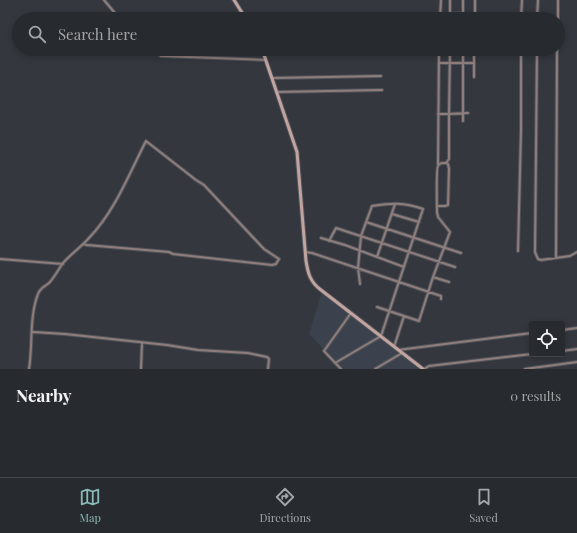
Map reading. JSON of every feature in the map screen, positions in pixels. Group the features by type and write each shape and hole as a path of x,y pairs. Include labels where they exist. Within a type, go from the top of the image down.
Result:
{"main road":[{"path":"234,0 242,12"},
{"path":"265,56 297,152 305,252 307,268 311,280 315,285 423,369"}],"street":[{"path":"104,0 114,12"},
{"path":"440,0 440,12"},
{"path":"450,0 450,12"},
{"path":"463,0 463,12"},
{"path":"475,0 475,12"},
{"path":"521,12 522,0"},
{"path":"537,12 538,0"},
{"path":"558,0 558,12"},
{"path":"161,56 266,60"},
{"path":"377,307 419,321 428,291 450,232 438,217 437,206 438,181 436,170 438,165 439,56"},
{"path":"438,165 440,163 446,163 450,159 450,56"},
{"path":"463,56 463,122"},
{"path":"474,56 474,77"},
{"path":"518,251 521,56"},
{"path":"537,56 535,252 539,260 570,256 577,252"},
{"path":"556,258 557,56"},
{"path":"439,63 474,63"},
{"path":"272,78 381,76"},
{"path":"276,92 382,90"},
{"path":"438,114 468,113"},
{"path":"29,369 34,307 41,288 49,283 63,264 83,244 90,238 116,201 146,141 204,185 264,249 279,259 276,264 272,265 173,254 169,252 83,244"},
{"path":"437,206 448,205 449,169 448,164 446,163"},
{"path":"377,257 395,203"},
{"path":"335,363 381,336 423,209 409,204 395,203 372,206 361,236 358,268 360,284"},
{"path":"392,214 419,222"},
{"path":"366,222 461,253"},
{"path":"329,241 336,228 454,267"},
{"path":"321,238 345,245 404,267"},
{"path":"305,252 428,291 441,296 441,299"},
{"path":"0,258 63,264"},
{"path":"433,277 449,282"},
{"path":"341,369 324,351 351,313"},
{"path":"394,347 404,316"},
{"path":"565,330 577,328"},
{"path":"32,332 167,345 198,350 248,353 267,357 269,359 268,369"},
{"path":"398,350 529,333"},
{"path":"141,369 142,343"},
{"path":"565,351 577,349"},
{"path":"375,369 402,353"},
{"path":"423,369 429,366 529,354"},
{"path":"525,369 577,362"}],"shaded area":[{"path":"322,292 419,369 343,369 309,334"}]}
